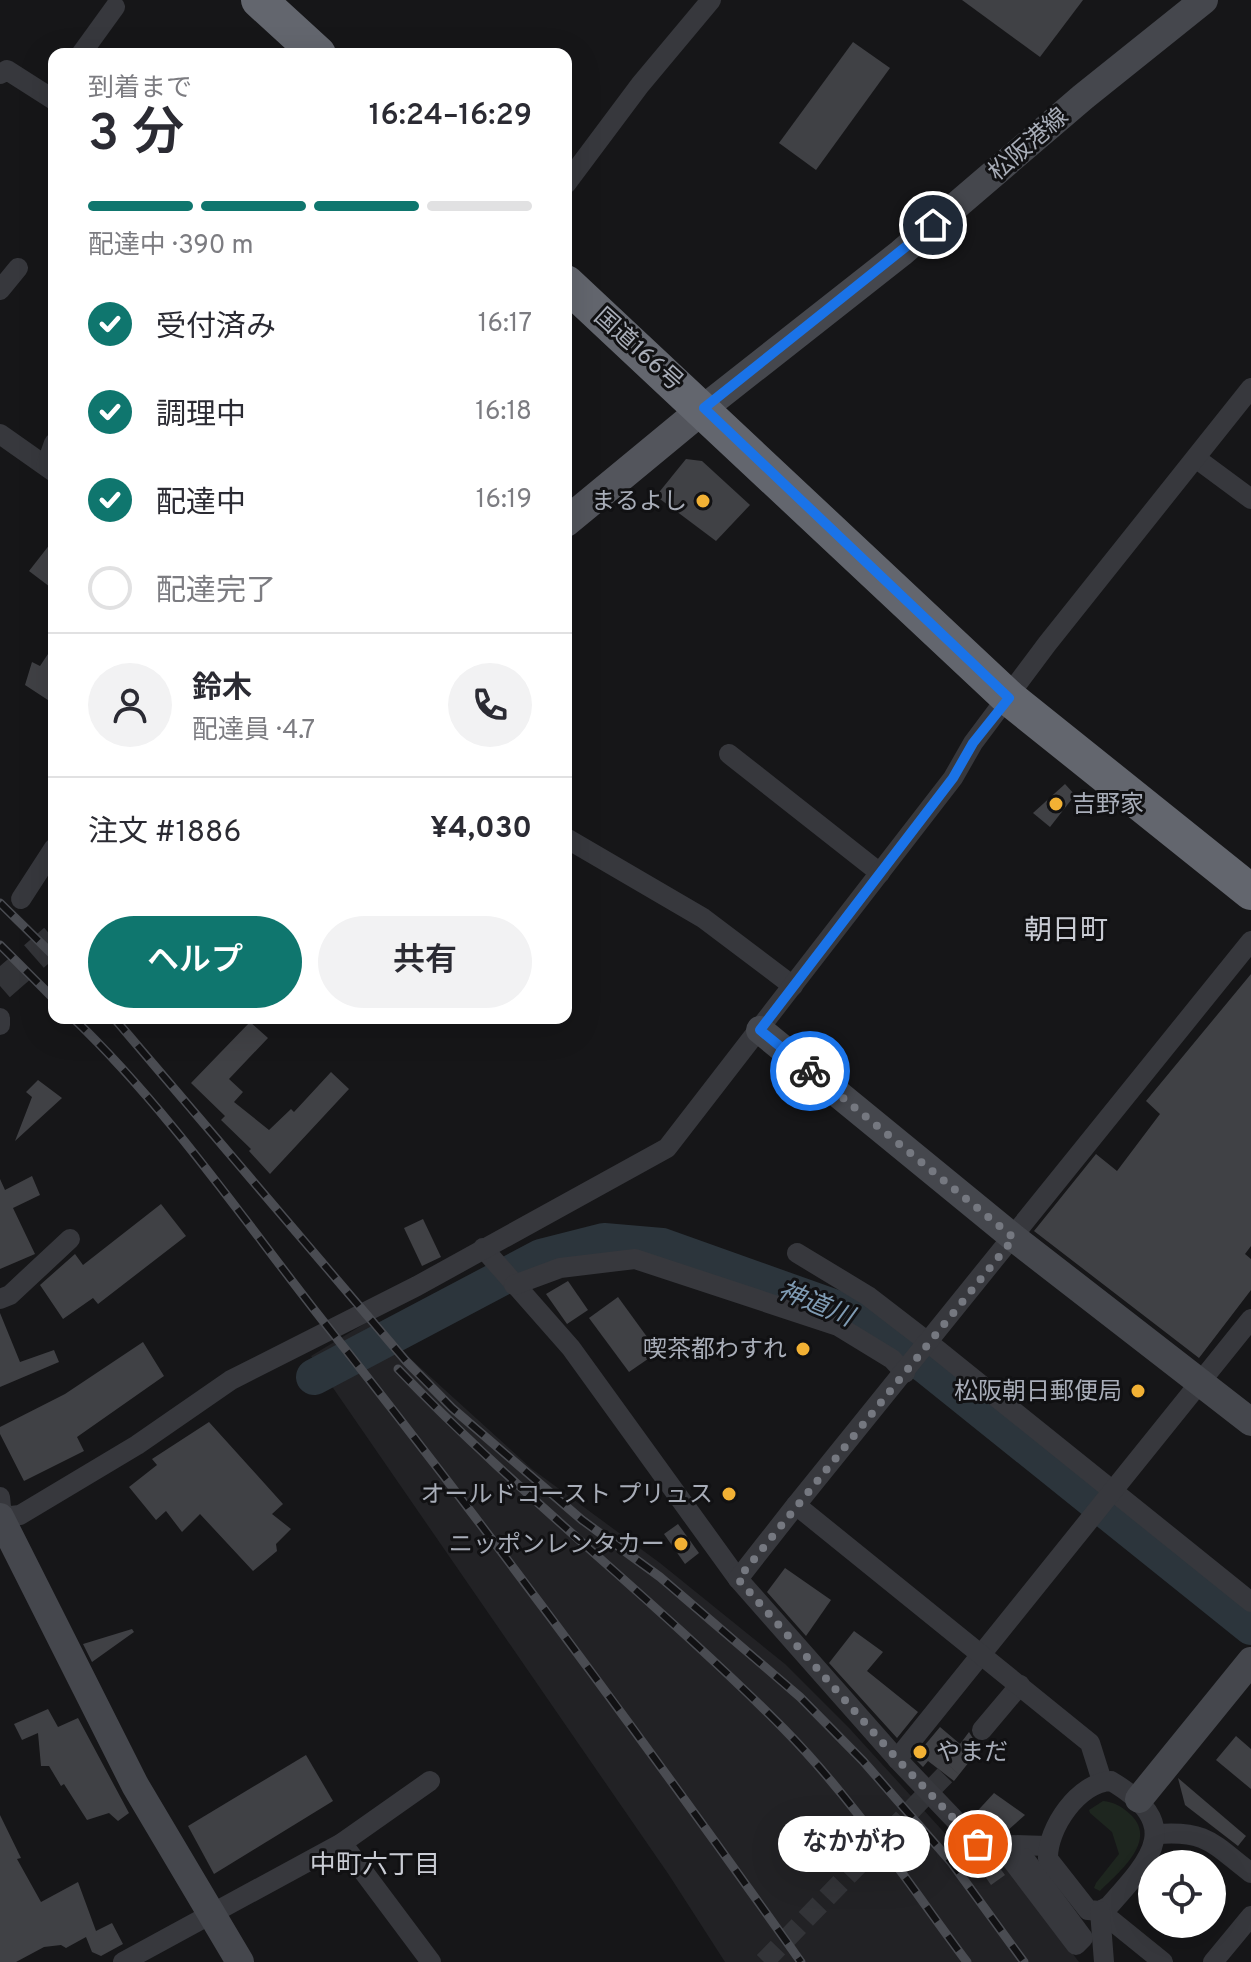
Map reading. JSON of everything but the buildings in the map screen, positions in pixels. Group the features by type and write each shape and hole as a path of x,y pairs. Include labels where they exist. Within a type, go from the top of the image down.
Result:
{"highway":[{"path":"259,0 311,48"},
{"name":"国道166号","path":"572,288 704,408 1009,698 1251,892"}],"main road":[{"path":"572,517 704,408"}],"street":[{"name":"松阪港線","path":"704,408 901,253 1083,97 1204,0"},
{"path":"572,176 705,2"},
{"path":"85,48 115,7"},
{"path":"0,74 7,70 48,94"},
{"path":"0,290 18,268"},
{"path":"1,1510 20,1515 137,1445 231,1380 667,1148 880,873 1047,644 1251,388"},
{"path":"0,434 48,468"},
{"path":"1197,459 1251,499"},
{"path":"729,754 880,873"},
{"path":"572,842 703,918 793,986"},
{"path":"21,899 48,857"},
{"path":"738,1579 1251,941"},
{"path":"0,1018 0,1025"},
{"path":"760,1030 1014,1238 1251,1422"},
{"path":"0,1299 10,1295 70,1239"},
{"path":"483,1248 571,1348 738,1579 897,1759 978,1844 1047,1846"},
{"path":"797,1253 868,1296 926,1346 1251,1602"},
{"path":"514,1285 560,1268 635,1259 838,1326 908,1369"},
{"path":"897,1759 1251,1319"},
{"path":"796,1505 1090,1743 1102,1781"},
{"path":"1,1510 63,1647 135,1785 240,1962"},
{"path":"1139,1799 1251,1661"},
{"path":"982,1730 1020,1685"},
{"path":"123,1962 213,1916 342,1843 430,1781"},
{"path":"1100,1911 1117,1897 1153,1852 1157,1834 1149,1810 1139,1799 1111,1781 1102,1781 1086,1788 1056,1827 1047,1846 1048,1859 1088,1910 1100,1911 1163,1962"},
{"path":"1157,1834 1188,1832 1201,1835 1251,1873"},
{"path":"342,1843 431,1962"},
{"path":"1100,1911 1104,1962"},
{"path":"1213,1962 1251,1916"}],"shaded area":[{"path":"369,1321 532,1469 660,1563 785,1664 850,1729 961,1851 975,1851 1002,1860 1079,1962 725,1962 669,1875 311,1356"},
{"path":"1103,1801 1111,1802 1132,1816 1139,1826 1140,1836 1138,1846 1125,1866 1100,1891 1094,1888 1096,1883 1119,1854 1112,1832 1089,1810"}],"waterway":[{"name":"神道川","path":"314,1377 541,1257 604,1241 662,1246 850,1313 926,1366 1251,1627"}],"tunnel":[{"path":"0,986 48,944"},
{"path":"764,1962 952,1768"}],"railway":[{"path":"0,903 48,950"},
{"path":"0,945 48,993"},
{"path":"79,1024 170,1123 441,1472 801,1962"},
{"path":"119,1024 406,1361 452,1408 582,1520 660,1577 800,1697 863,1761 951,1862 1024,1962"},
{"path":"398,1369 492,1461 689,1638 784,1729 857,1813 967,1962"}],"way so far":[{"path":"810,1071 1014,1238 738,1579 897,1759 978,1844"}],"place":[{"name":"まるよし","path":"703,501"},
{"name":"吉野家","path":"1056,804"},
{"name":"喫茶都わすれ","path":"803,1349"},
{"name":"松阪朝日郵便局","path":"1138,1391"},
{"name":"オールドコースト プリュス","path":"729,1494"},
{"name":"ニッポンレンタカー","path":"681,1544"},
{"name":"やまだ","path":"920,1752"},
{"name":"なかがわ","path":"978,1844"}],"district":[{"name":"朝日町","path":"1066,929"},
{"name":"中町六丁目","path":"375,1864"}],"route":[{"path":"810,1071 760,1030 953,778 973,743 1009,698 704,408 933,225"}]}
